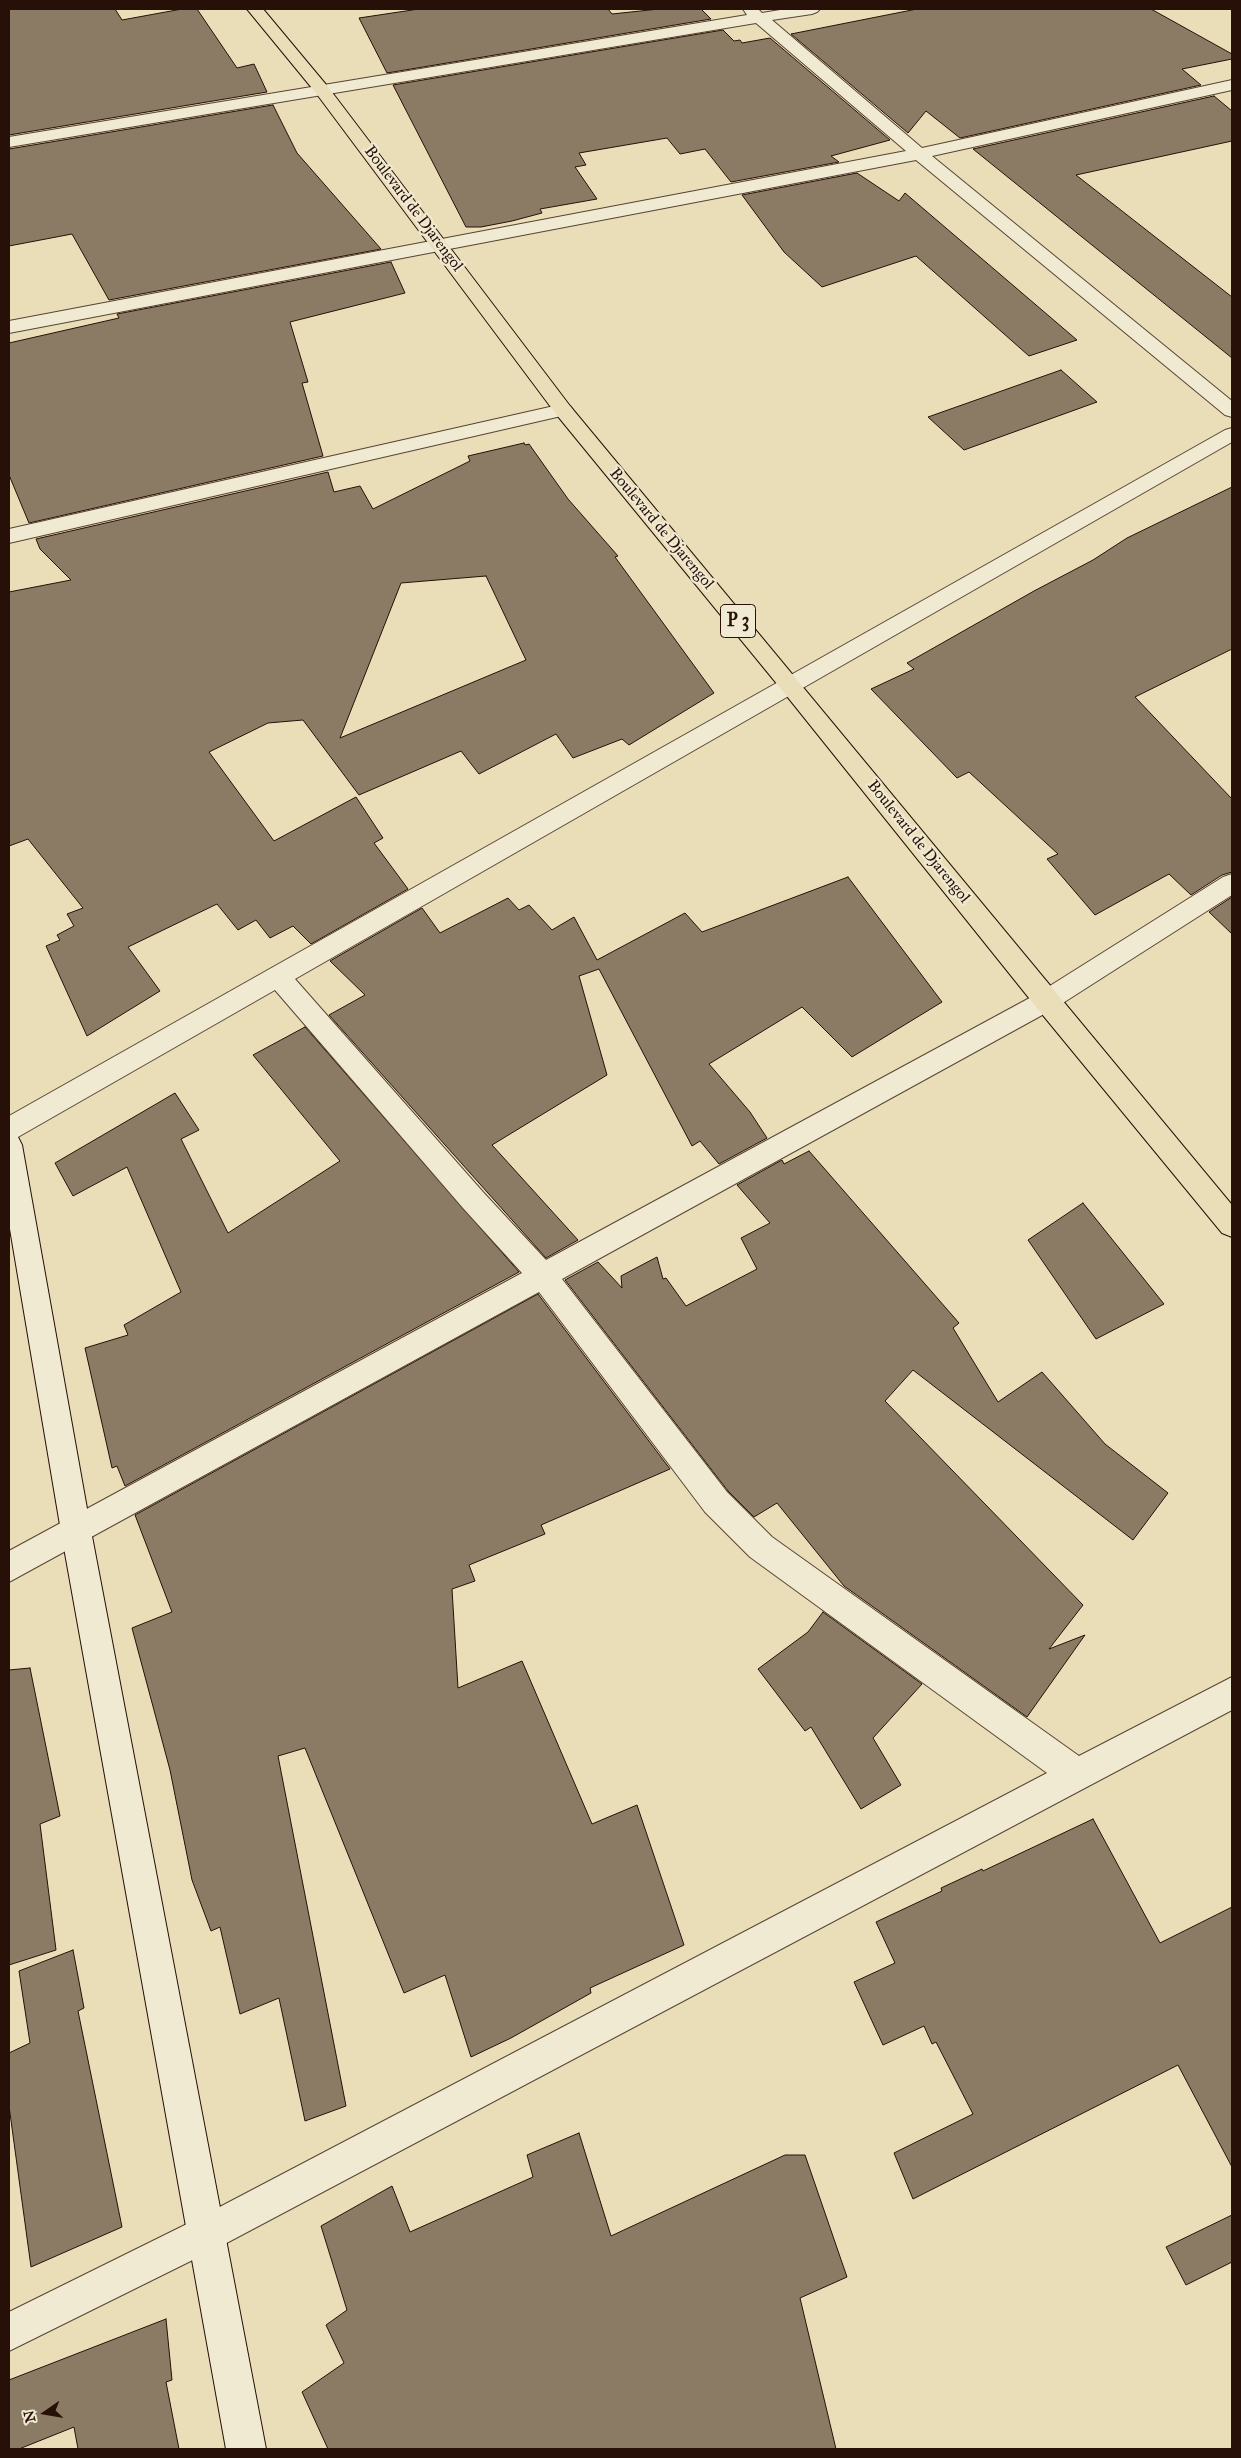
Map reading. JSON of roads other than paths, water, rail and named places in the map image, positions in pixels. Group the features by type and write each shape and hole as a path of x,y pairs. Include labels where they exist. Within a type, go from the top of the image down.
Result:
{"main road":[{"name":"Boulevard de Djarengol","path":"255,9 322,90 563,410 790,685 1046,1001 1232,1224"}],"street":[{"path":"9,142 322,90 754,13 812,9"},
{"path":"754,13 919,154 1232,411"},
{"path":"9,327 919,154 1232,86"},
{"path":"9,536 563,410"},
{"path":"9,1129 1232,434"},
{"path":"9,1567 1046,1001 1232,883"},
{"path":"277,976 352,1059 473,1200 543,1276 716,1502 761,1547 1077,1774"},
{"path":"9,1145 76,1531 246,2449"},
{"path":"9,2332 206,2234 1232,1694"}]}
